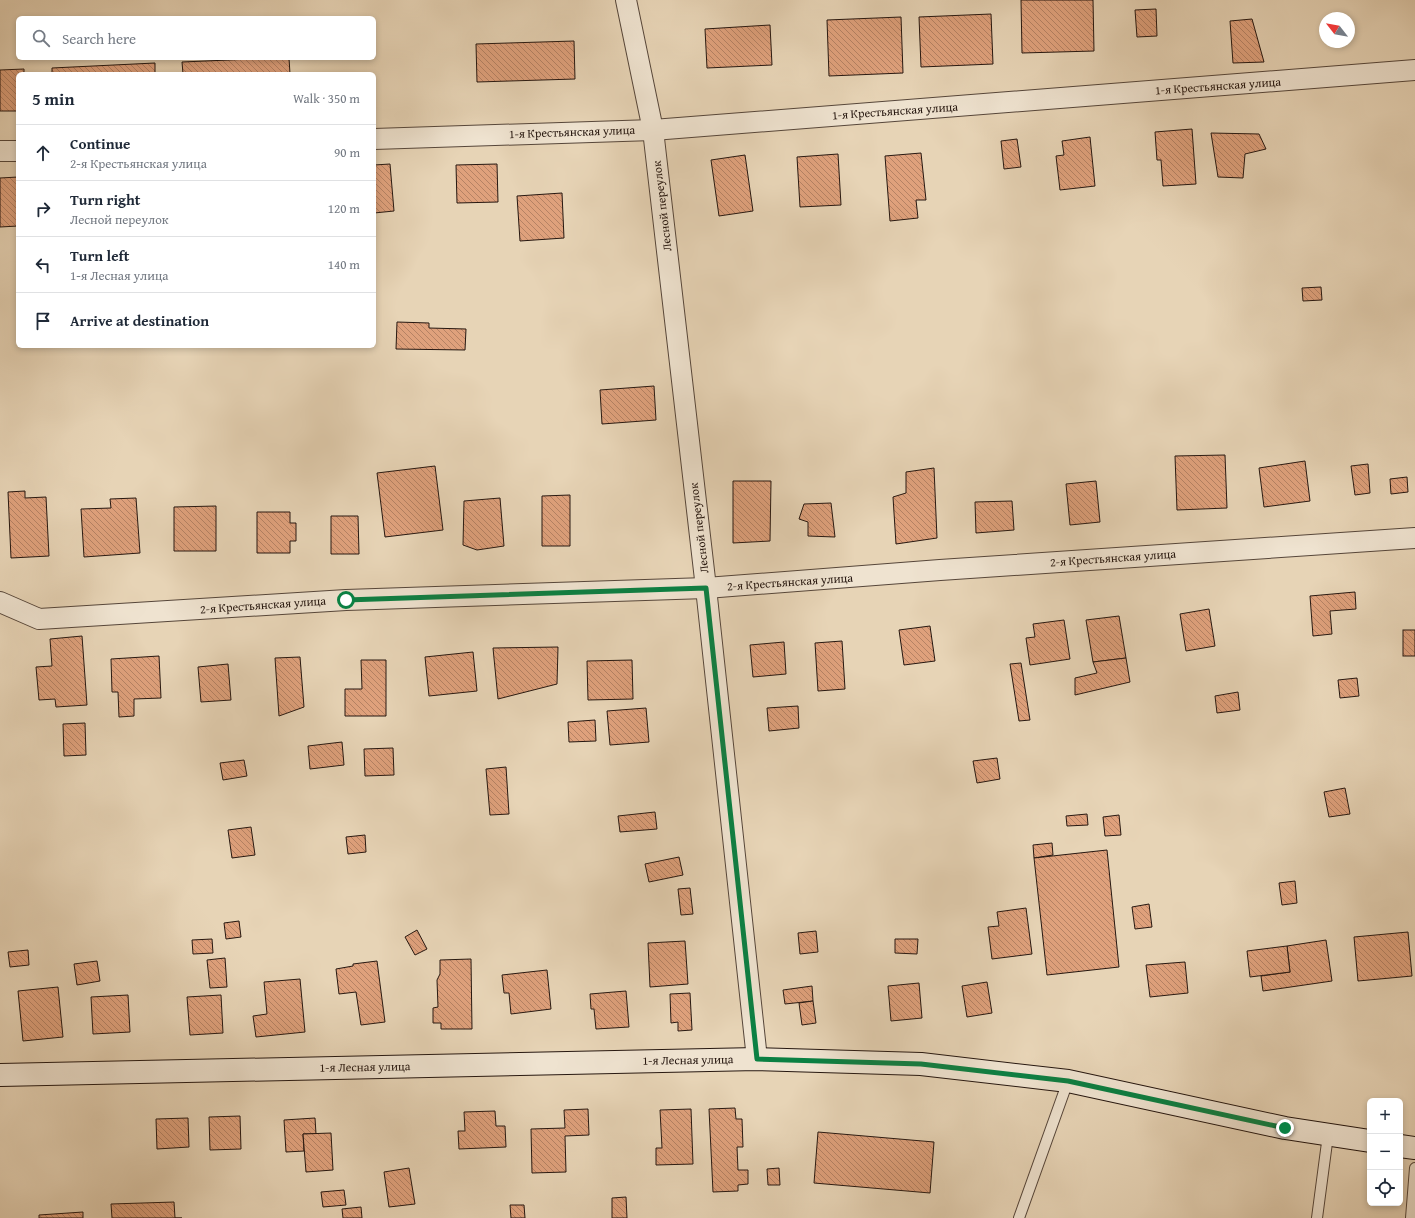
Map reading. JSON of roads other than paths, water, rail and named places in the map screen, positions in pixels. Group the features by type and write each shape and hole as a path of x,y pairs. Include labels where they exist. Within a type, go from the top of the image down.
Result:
{"main road":[{"name":"1-я Лесная улица","path":"0,1075 757,1059 921,1064 1068,1081 1285,1128 1367,1141"},
{"path":"1403,1146 1415,1148"}],"street":[{"name":"Лесной переулок","path":"626,0 653,130 706,588 757,1059"},
{"name":"1-я Крестьянская улица","path":"376,139 653,130 1415,70"},
{"path":"0,152 16,151"},
{"name":"2-я Крестьянская улица","path":"0,602 38,619 346,600 706,588 940,570 1415,538"}],"lane":[{"path":"1019,1218 1068,1081"},
{"path":"1317,1218 1328,1135"},
{"path":"1411,1218 1415,1168"}]}
